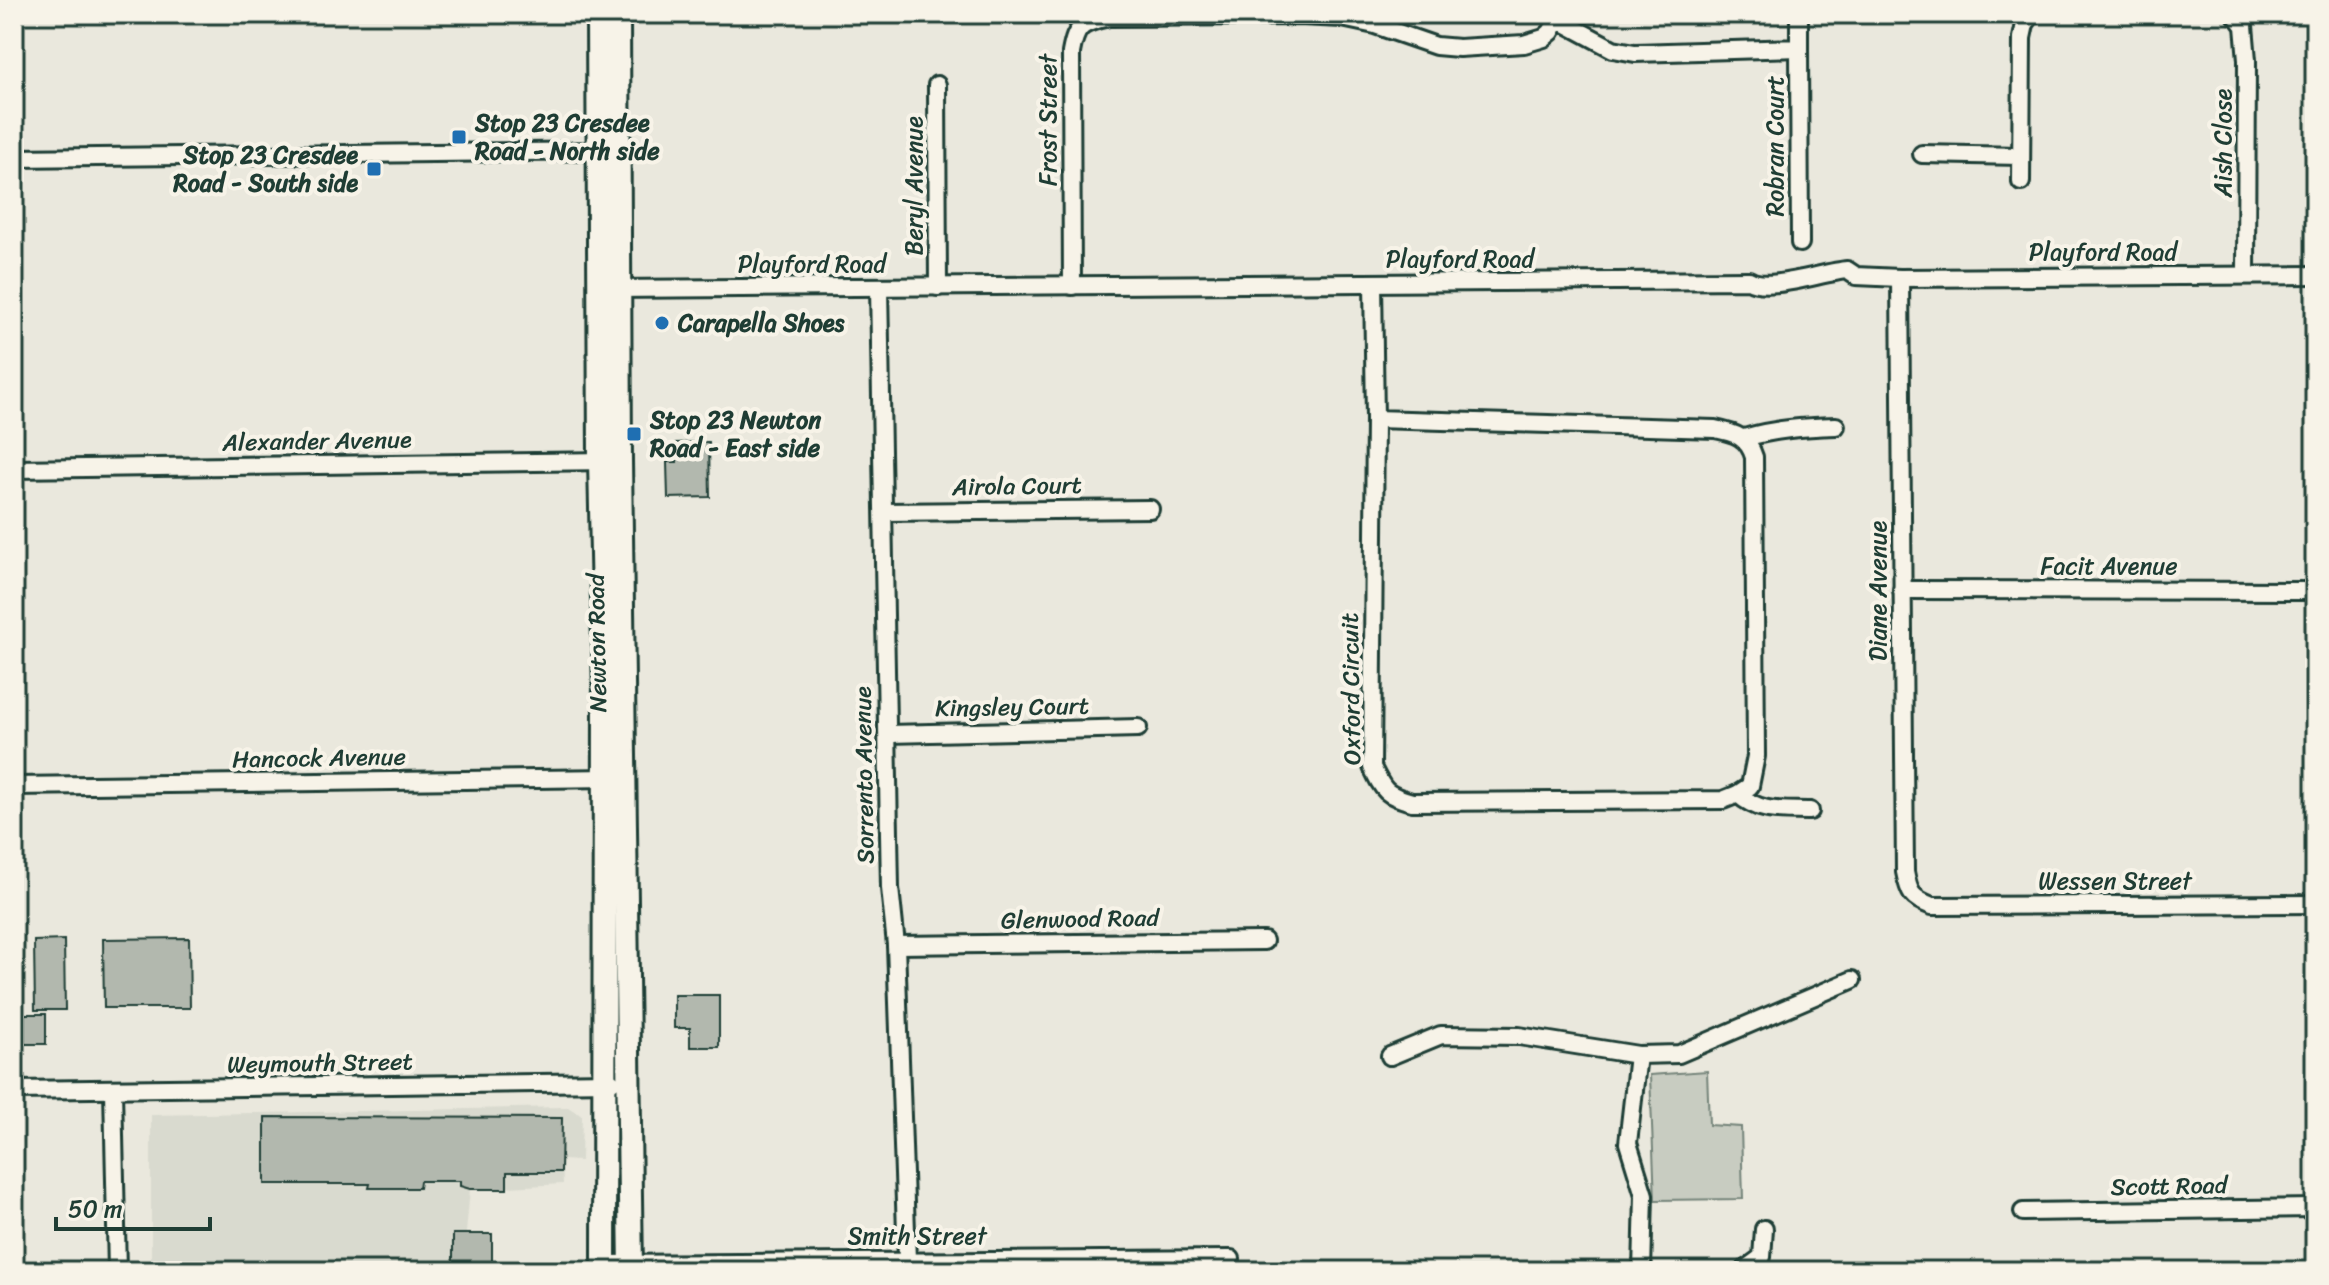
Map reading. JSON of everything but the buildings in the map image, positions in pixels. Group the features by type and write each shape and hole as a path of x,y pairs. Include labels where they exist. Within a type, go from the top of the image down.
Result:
{"main road":[{"name":"Newton Road","path":"598,14 609,151"},
{"name":"Newton Road","path":"618,14 609,151 610,461 616,1082 630,1267"},
{"name":"Newton Road","path":"604,1268 616,1082"}],"street":[{"name":"Robran Court","path":"1799,14 1800,243"},
{"path":"2021,182 2022,38 2025,24 2032,14"},
{"name":"Aish Close","path":"2235,14 2244,26 2247,60 2246,275"},
{"name":"Frost Street","path":"1072,286 1071,53 1079,27 1109,17 1342,18 1375,25 1436,46 1459,48 1524,44 1544,38 1560,17"},
{"name":"Robran Court","path":"1560,17 1613,49 1635,53 1799,48"},
{"name":"Beryl Avenue","path":"937,85 938,287"},
{"path":"14,158 609,151"},
{"path":"1922,154 2021,156"},
{"name":"Playford Road","path":"610,289 1749,280 1757,285 1780,284 1847,270 1856,276 1900,278 2315,275"},
{"name":"Diane Avenue","path":"1900,278 1905,872 1909,890 1916,900"},
{"name":"Oxford Circuit","path":"1373,283 1372,767 1380,784 1391,797 1412,802 1723,800 1738,794"},
{"name":"Sorrento Avenue","path":"879,288 890,888 896,945 907,1260"},
{"path":"1375,419 1715,429 1744,438 1754,457 1756,756 1750,786 1738,794 1749,804 1763,809 1810,811"},
{"path":"1744,438 1769,430 1836,426"},
{"name":"Alexander Avenue","path":"14,469 610,461"},
{"name":"Airola Court","path":"884,512 1150,509"},
{"name":"Facit Avenue","path":"1902,590 2315,591"},
{"name":"Kingsley Court","path":"888,734 1138,728"},
{"name":"Hancock Avenue","path":"14,786 614,778"},
{"name":"Wessen Street","path":"1916,900 1932,906 2315,904"},
{"name":"Glenwood Road","path":"896,945 1264,941"},
{"path":"1390,1056 1441,1035 1519,1036 1638,1055 1679,1054 1852,980"},
{"path":"1638,1055 1628,1143 1644,1195 1642,1271"},
{"name":"Weymouth Street","path":"14,1090 616,1082"},
{"path":"113,1090 117,1271"},
{"name":"Scott Road","path":"2023,1212 2315,1208"},
{"path":"1743,1271 1762,1257 1764,1229"},
{"name":"Smith Street","path":"604,1268 907,1260 1231,1259"}],"shaded area":[{"path":"1707,1071 1709,1125 1741,1127 1743,1199 1655,1200 1650,1075"},
{"path":"568,1107 582,1116 581,1161 562,1160 563,1184 470,1189 466,1233 492,1234 492,1271 151,1271 151,1115"}],"place":[{"name":"Stop 23 Cresdee Road - North side","path":"459,137"},
{"name":"Stop 23 Cresdee Road - South side","path":"374,169"},
{"name":"Carapella Shoes","path":"662,323"},
{"name":"Stop 23 Newton Road - East side","path":"634,434"}]}
